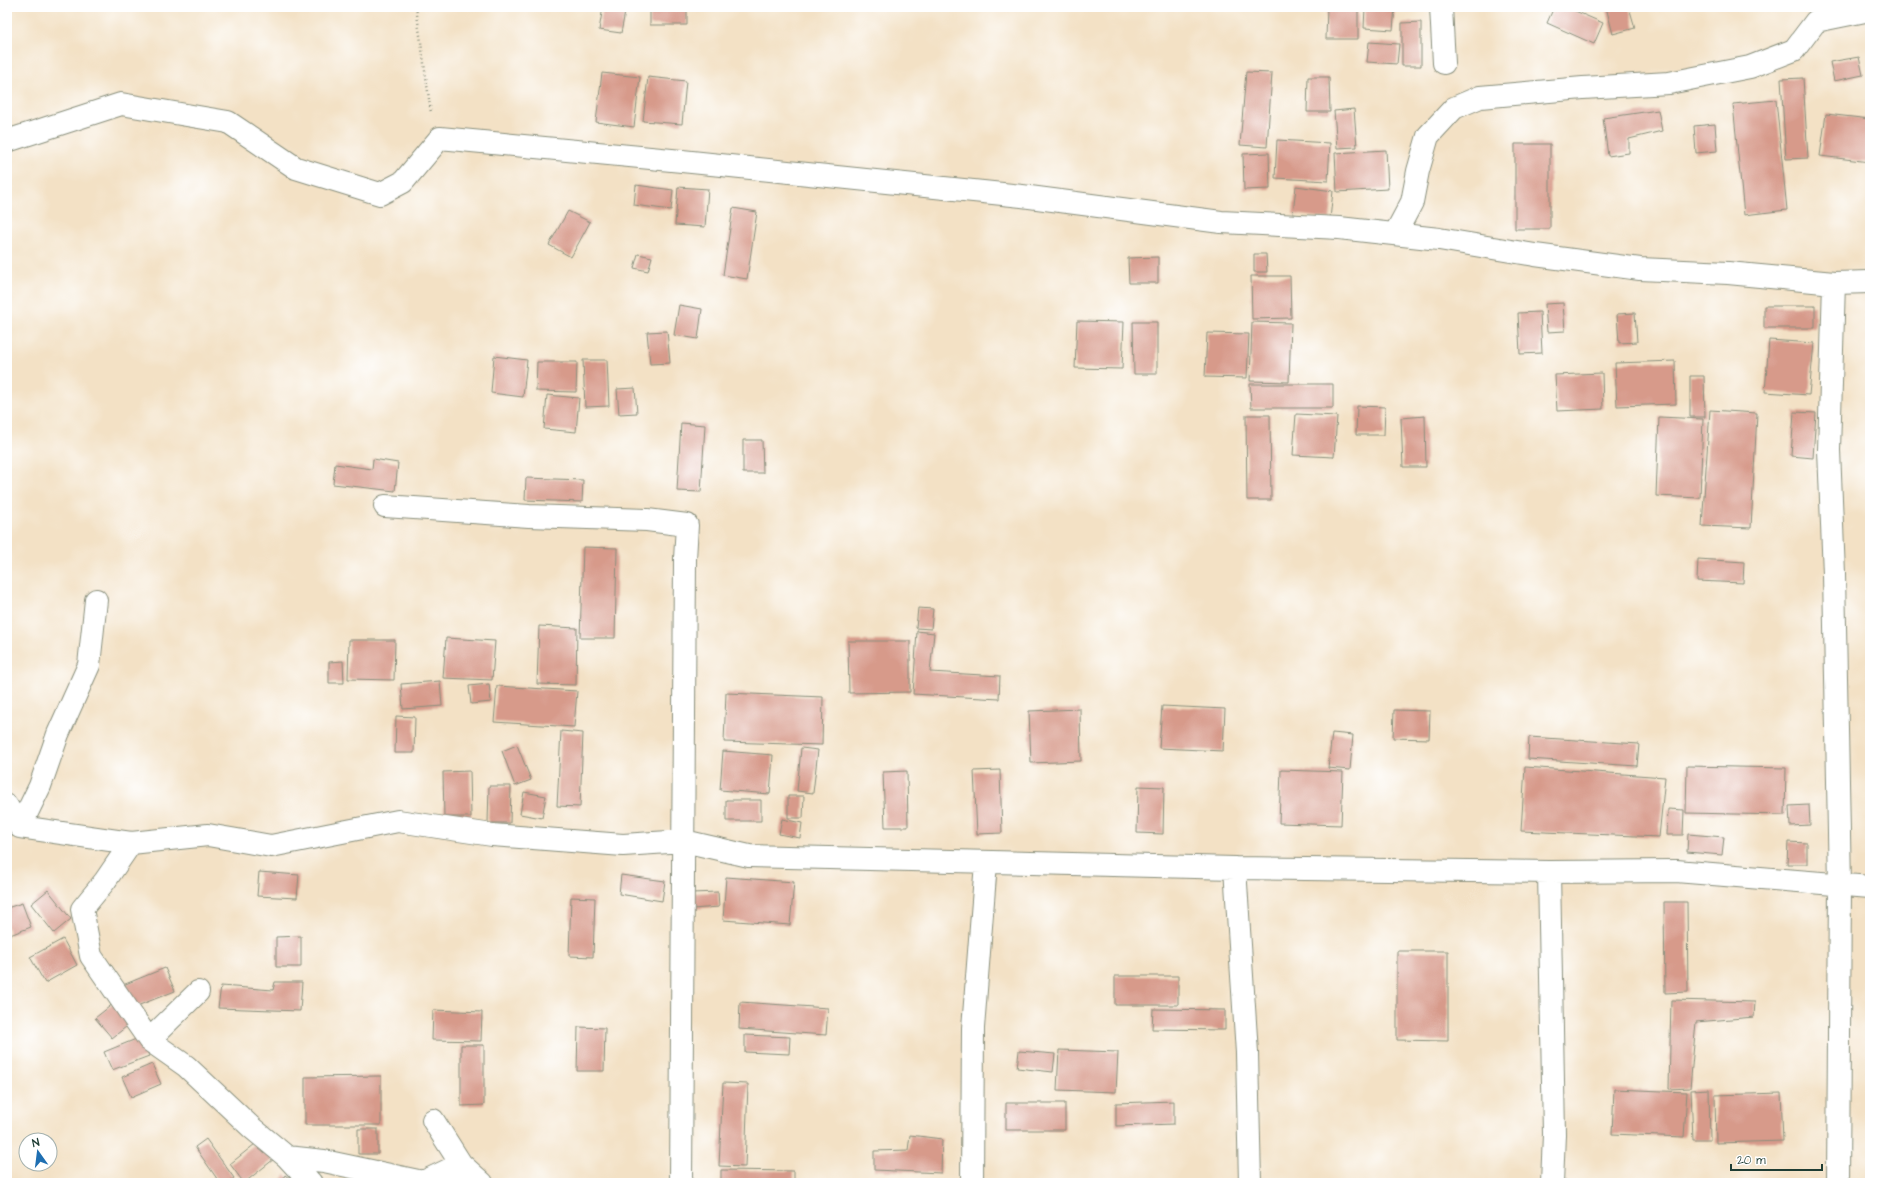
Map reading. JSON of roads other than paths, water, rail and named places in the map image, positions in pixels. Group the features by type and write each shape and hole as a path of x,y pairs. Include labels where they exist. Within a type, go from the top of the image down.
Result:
{"street":[{"path":"1441,7 1444,63"},
{"path":"1395,234 1412,202 1418,171 1428,136 1454,108 1480,97 1583,88 1669,84 1750,67 1794,50 1816,21 1870,10"},
{"path":"7,141 121,104 228,122 296,168 380,194 403,182 440,138 1022,196 1221,222 1338,228 1395,234 1439,239 1535,256 1640,269 1728,273 1834,283 1870,282"},
{"path":"1834,283 1829,450 1834,574 1840,885 1838,1183"},
{"path":"385,506 528,516 647,520 687,525 685,559 681,1183"},
{"path":"20,827 40,786 58,734 89,665 96,600"},
{"path":"7,806 20,827"},
{"path":"20,827 131,843 208,835 271,846 398,821 492,835 623,845 684,841 748,856 1235,868 1549,872 1676,870 1870,887"},
{"path":"131,843 105,881 82,909 91,956 149,1040 186,1066 252,1128 287,1158 311,1183"},
{"path":"972,1183 973,1028 986,863"},
{"path":"1235,868 1247,1052 1250,1183"},
{"path":"1549,872 1554,1134 1552,1183"},
{"path":"149,1040 198,992"},
{"path":"433,1120 461,1164 482,1183"},
{"path":"287,1158 324,1161 423,1182 461,1164"}]}
